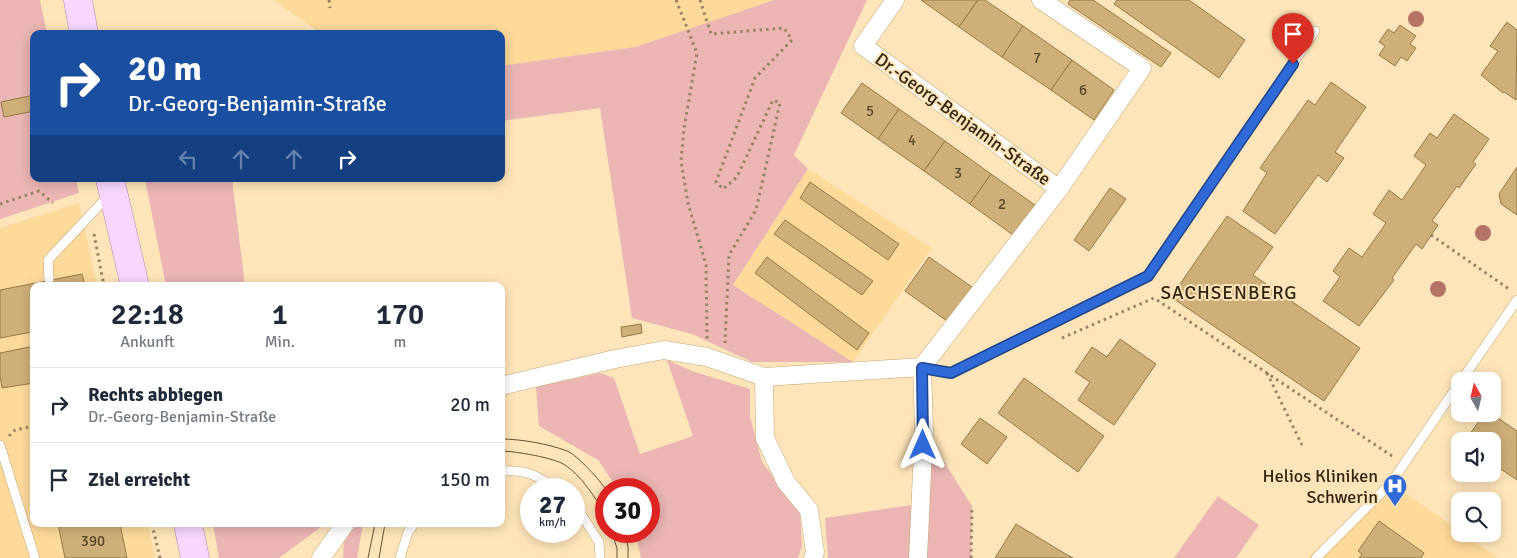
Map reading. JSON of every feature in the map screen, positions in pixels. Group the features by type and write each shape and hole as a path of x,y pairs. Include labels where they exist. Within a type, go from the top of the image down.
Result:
{"main road":[{"path":"78,0 83,30"},
{"path":"111,185 134,282"},
{"path":"189,527 195,558"}],"street":[{"name":"Dr.-Georg-Benjamin-Straße","path":"895,0 863,46 1059,189"},
{"name":"Dr.-Georg-Benjamin-Straße","path":"922,368 1059,189 1142,68 1041,0"},
{"path":"505,385 615,359 664,350 707,357 764,377 922,368 924,430 918,558"},
{"path":"764,377 765,438 786,482 809,510 815,552 813,558"},
{"path":"321,558 344,527"}],"lane":[{"path":"922,368 951,373 1148,276 1315,31"},
{"path":"49,279 48,260 111,185"},
{"path":"1467,372 1517,300"},
{"path":"1316,558 1391,483 1451,395"},
{"path":"0,446 35,558"},
{"path":"505,471 514,470 541,478"},
{"path":"585,521 598,542 600,558"},
{"path":"400,558 408,532 412,527"}],"path":[{"path":"329,0 330,8"},
{"path":"676,0 697,53 684,128 681,162 688,203 706,265 708,315"},
{"path":"700,0 711,34 784,28 792,40 755,78 716,182 723,189 737,177 773,100 780,103 756,210 730,255 724,363"},
{"path":"0,204 39,191 54,203"},
{"path":"1432,235 1509,290"},
{"path":"1056,341 1154,298 1404,463"},
{"path":"1267,372 1302,445"},
{"path":"0,446 15,430 30,427"},
{"path":"971,558 972,506"},
{"path":"153,527 160,558"}],"shaded area":[{"path":"0,0 40,0 46,30 30,30 30,182 77,182 79,193 0,219"},
{"path":"274,0 774,0 635,47 505,65 505,30 316,30"},
{"path":"774,0 867,0 794,155 808,169 733,285 853,362 752,362 692,334 632,318 600,108 505,120 505,65 635,47"},
{"path":"808,169 932,248 853,362 733,285"},
{"path":"146,182 232,182 245,282 165,282"},
{"path":"79,203 96,282 30,282 30,527 149,527 155,558 0,558 0,228"},
{"path":"667,360 692,371 750,389 750,417 762,462 800,512 802,546 798,558 641,558 638,543 660,543 660,478 610,478 598,460 539,426 536,387 600,373 614,378 640,454 693,436"},
{"path":"924,430 972,506 971,558 828,558 825,518 924,503"},
{"name":"Helios Kliniken Schwerin","path":"1391,483 1451,525 1451,542 1475,542 1498,558 1307,558"},
{"path":"1218,496 1259,525 1236,558 1174,558"},
{"path":"214,527 321,527 279,558 219,558"},
{"path":"354,527 362,527 357,558 343,558 344,540"}],"building":[{"path":"921,0 978,0 959,27"},
{"path":"978,0 985,0 1023,26 1002,57 959,27"},
{"path":"1070,0 1093,0 1171,53 1161,67 1068,4"},
{"path":"1117,0 1189,0 1245,40 1219,78 1114,4"},
{"path":"1291,17 1303,25 1291,44 1279,36 1281,31 1275,27 1280,19 1287,23"},
{"path":"1507,22 1517,30 1516,100 1503,93 1481,75 1498,51 1490,46"},
{"path":"1400,25 1416,36 1410,44 1416,48 1407,61 1401,57 1395,66 1379,55 1385,46 1379,42 1388,29 1394,33"},
{"path":"1023,26 1072,60 1051,90 1002,57"},
{"path":"1072,60 1114,90 1094,120 1051,90"},
{"path":"1331,82 1366,107 1335,152 1344,158 1327,182 1318,175 1275,234 1243,211 1267,173 1260,168 1308,100 1315,105"},
{"path":"862,83 899,109 878,139 841,113"},
{"path":"30,96 30,112 4,117 1,102"},
{"path":"899,109 945,141 924,171 878,139"},
{"path":"1454,114 1489,139 1473,162 1476,164 1459,188 1457,186 1432,221 1438,225 1422,249 1416,244 1392,278 1394,280 1359,326 1323,301 1340,277 1333,271 1349,248 1362,257 1386,223 1373,214 1389,190 1402,200 1426,165 1414,156 1430,133 1437,138"},
{"path":"945,141 991,174 970,204 924,171"},
{"path":"1517,167 1517,215 1501,204 1499,194"},
{"path":"991,174 1035,205 1013,235 970,204"},
{"path":"810,182 899,244 888,260 800,198"},
{"path":"1110,188 1126,199 1089,251 1074,240"},
{"path":"1227,216 1273,247 1253,275 1360,348 1324,401 1171,297"},
{"path":"785,220 873,281 862,295 774,234"},
{"path":"767,257 869,333 857,350 755,273"},
{"path":"929,257 972,287 947,321 905,291"},
{"path":"82,274 84,282 41,282"},
{"path":"30,284 30,332 0,338 0,290"},
{"path":"641,324 642,333 622,337 621,327"},
{"path":"1120,339 1156,364 1114,425 1078,400 1090,382 1075,372 1092,347 1107,357"},
{"path":"30,347 30,384 2,388 0,353"},
{"path":"1024,378 1104,436 1078,472 998,413"},
{"path":"980,418 1007,437 987,464 961,444"},
{"path":"1501,420 1517,431 1517,480 1501,469 1501,432 1471,432 1478,422 1501,422"},
{"path":"1379,521 1424,553 1421,558 1359,558 1362,554 1358,551"},
{"path":"1016,524 1064,553 1073,558 995,558"},
{"path":"59,527 121,527 127,558 65,558"}],"tram line":[{"path":"505,439 535,442 567,451 576,457 596,478"},
{"path":"505,451 534,455 560,462 571,469 595,498"},
{"path":"368,558 374,527"},
{"path":"379,558 384,527"},
{"path":"615,543 617,558"},
{"path":"627,543 628,558"}],"place":[{"name":"Helios Kliniken Schwerin","path":"1395,507"}],"district":[{"name":"SACHSENBERG","path":"1229,293"}],"route":[{"path":"923,445 922,368 951,373 1148,276 1293,64"}]}
